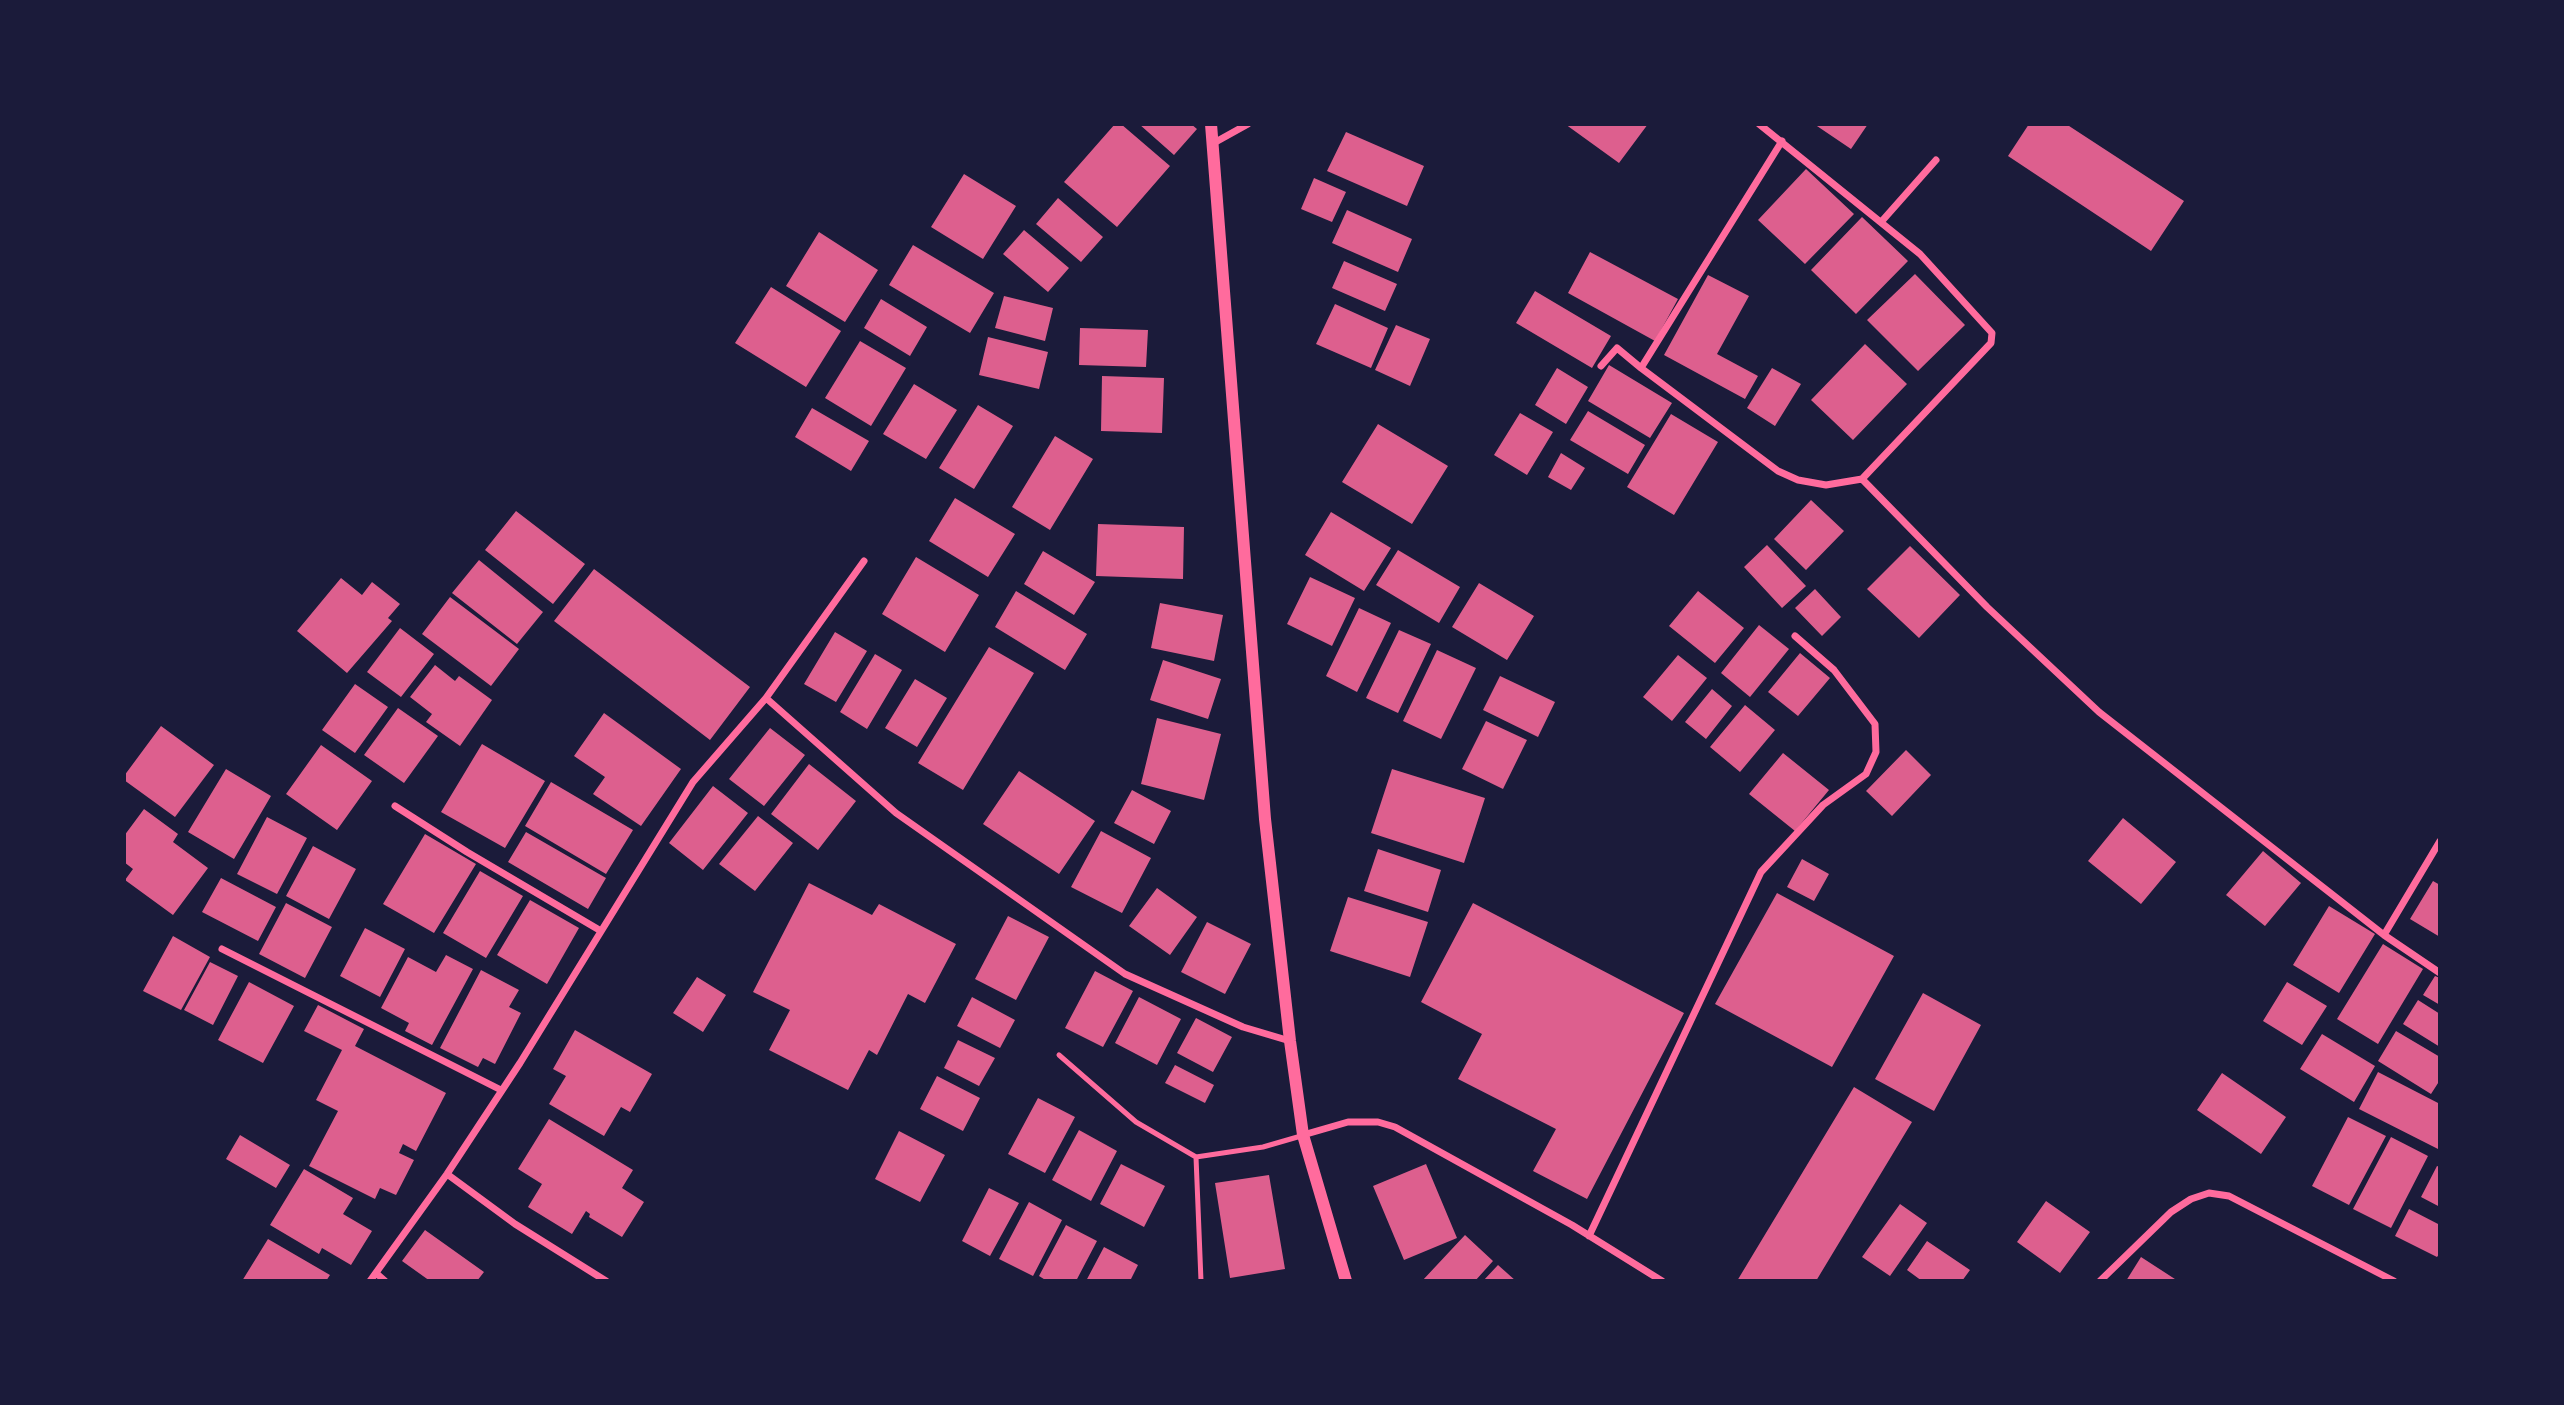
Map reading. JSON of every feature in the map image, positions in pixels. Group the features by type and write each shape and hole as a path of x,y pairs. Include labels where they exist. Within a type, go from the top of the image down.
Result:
{"street":[{"path":"1211,124 1265,819 1290,1041 1303,1135 1346,1281"},
{"path":"1211,145 1248,124"},
{"path":"1601,366 1617,348 1778,471 1798,480 1826,485 1862,479 1991,343 1989,329 1920,254 1759,124"},
{"path":"1641,368 1782,141"},
{"path":"1882,221 1936,160"},
{"path":"1862,479 1987,607 2099,712 2384,935 2440,973"},
{"path":"370,1281 447,1174 693,782 766,698 864,561"},
{"path":"1589,1236 1760,872 1823,805 1866,774 1876,752 1875,724 1834,670 1796,636"},
{"path":"766,698 896,813 1125,974 1243,1027 1290,1041"},
{"path":"395,806 467,852 601,930"},
{"path":"2384,935 2440,841"},
{"path":"222,949 501,1090"},
{"path":"1303,1135 1348,1122 1378,1122 1395,1127 1589,1236 1662,1281"},
{"path":"447,1174 515,1224 606,1281"},
{"path":"2100,1281 2171,1212 2191,1199 2209,1194 2229,1196 2394,1281"},
{"path":"376,1273 385,1281"}],"lane":[{"path":"1059,1055 1136,1122 1196,1157 1263,1147 1303,1135"},
{"path":"1196,1157 1200,1281"}],"building":[{"path":"1115,124 1121,124 1170,166 1117,227 1064,182"},
{"path":"1139,124 1191,124 1197,129 1174,155"},
{"path":"1565,124 1648,124 1619,163"},
{"path":"1814,124 1868,124 1851,149"},
{"path":"2029,124 2066,124 2184,201 2151,251 2008,156"},
{"path":"1346,132 1424,166 1407,206 1327,171"},
{"path":"1806,169 1854,214 1805,264 1758,220"},
{"path":"964,174 1016,206 983,259 931,227"},
{"path":"1314,178 1346,192 1332,222 1301,209"},
{"path":"1058,198 1103,237 1081,262 1036,224"},
{"path":"1347,210 1412,239 1398,272 1332,243"},
{"path":"1862,217 1908,261 1856,314 1811,270"},
{"path":"1024,230 1069,268 1048,292 1003,254"},
{"path":"819,232 878,270 845,322 786,286"},
{"path":"913,245 994,293 970,333 889,285"},
{"path":"1590,252 1678,299 1655,341 1568,293"},
{"path":"1344,261 1397,284 1385,311 1332,288"},
{"path":"1915,274 1965,325 1918,371 1867,320"},
{"path":"1708,275 1749,296 1717,354 1758,376 1745,399 1664,355"},
{"path":"771,287 841,331 806,387 735,343"},
{"path":"1535,291 1611,336 1592,368 1516,323"},
{"path":"1004,296 1053,308 1045,341 995,328"},
{"path":"881,299 927,327 910,356 864,328"},
{"path":"1335,304 1388,328 1371,368 1316,344"},
{"path":"1396,325 1430,339 1410,386 1375,370"},
{"path":"1080,328 1148,330 1146,367 1079,365"},
{"path":"988,337 1048,352 1039,389 979,375"},
{"path":"860,341 906,368 871,426 825,398"},
{"path":"1865,344 1907,384 1853,440 1811,400"},
{"path":"1609,365 1672,403 1650,438 1588,401"},
{"path":"1557,368 1588,387 1566,424 1535,405"},
{"path":"1772,368 1801,384 1775,426 1747,408"},
{"path":"1102,376 1164,378 1162,433 1101,431"},
{"path":"914,384 957,410 926,459 883,434"},
{"path":"978,405 1013,426 974,489 939,468"},
{"path":"812,408 869,441 851,471 795,437"},
{"path":"1588,411 1645,445 1628,474 1570,440"},
{"path":"1520,413 1553,432 1527,475 1494,455"},
{"path":"1671,414 1718,442 1674,515 1627,487"},
{"path":"1378,424 1448,466 1412,524 1342,482"},
{"path":"1055,436 1093,459 1050,530 1012,507"},
{"path":"1561,453 1585,468 1571,490 1548,477"},
{"path":"955,498 1015,534 988,577 929,541"},
{"path":"1811,500 1844,531 1806,570 1774,539"},
{"path":"516,511 585,564 553,604 485,550"},
{"path":"1331,512 1391,548 1364,591 1305,555"},
{"path":"1098,524 1184,527 1183,579 1096,576"},
{"path":"1767,545 1806,586 1782,608 1744,567"},
{"path":"1910,546 1960,595 1919,638 1867,589"},
{"path":"1398,550 1460,587 1439,623 1376,585"},
{"path":"1043,551 1095,582 1074,615 1024,584"},
{"path":"916,557 979,595 945,652 882,614"},
{"path":"479,560 543,612 517,644 452,593"},
{"path":"594,569 750,687 710,740 554,621"},
{"path":"1310,577 1355,598 1332,646 1287,624"},
{"path":"341,578 362,595 372,582 400,604 388,618 392,621 347,673 297,631"},
{"path":"1479,583 1534,616 1507,660 1452,627"},
{"path":"1815,589 1841,617 1822,636 1795,608"},
{"path":"1016,591 1087,634 1065,670 995,627"},
{"path":"1698,591 1744,628 1715,663 1669,626"},
{"path":"450,597 519,649 491,686 422,634"},
{"path":"1160,603 1223,615 1214,661 1151,648"},
{"path":"1359,608 1391,623 1357,692 1326,676"},
{"path":"1759,625 1789,649 1750,697 1721,673"},
{"path":"400,628 434,654 401,697 367,672"},
{"path":"1399,630 1431,644 1398,713 1366,698"},
{"path":"835,632 867,651 836,702 804,684"},
{"path":"989,647 1034,673 963,790 918,763"},
{"path":"1437,650 1476,668 1441,739 1403,721"},
{"path":"1800,653 1830,678 1798,716 1768,692"},
{"path":"875,654 902,670 867,729 840,712"},
{"path":"1678,655 1707,678 1672,721 1643,697"},
{"path":"1163,660 1221,679 1208,719 1150,700"},
{"path":"435,665 455,681 459,676 492,700 460,746 426,722 432,714 410,697"},
{"path":"1500,676 1555,702 1538,737 1483,710"},
{"path":"915,679 947,698 917,747 885,728"},
{"path":"355,684 388,707 355,753 322,730"},
{"path":"1712,689 1732,706 1706,739 1685,722"},
{"path":"1745,705 1775,730 1740,772 1710,747"},
{"path":"398,708 438,736 404,783 364,755"},
{"path":"604,713 681,769 641,826 593,794 605,777 574,756"},
{"path":"1157,718 1221,734 1204,800 1141,784"},
{"path":"1486,721 1527,740 1503,789 1462,769"},
{"path":"161,726 214,765 175,817 124,780 124,776"},
{"path":"770,728 805,755 764,806 729,779"},
{"path":"482,744 545,781 505,848 441,812"},
{"path":"321,745 372,781 337,830 286,794"},
{"path":"1906,750 1931,775 1892,816 1866,791"},
{"path":"1783,753 1829,790 1795,831 1749,794"},
{"path":"809,764 856,801 818,850 771,814"},
{"path":"226,769 271,796 234,859 188,832"},
{"path":"1392,769 1485,798 1464,863 1371,833"},
{"path":"1019,771 1095,821 1059,874 983,824"},
{"path":"551,782 633,830 606,874 525,826"},
{"path":"713,786 748,813 703,870 669,843"},
{"path":"1132,790 1171,811 1154,844 1114,823"},
{"path":"144,809 178,834 173,842 208,868 173,915 125,880 133,869 124,862 124,836"},
{"path":"758,816 793,843 755,891 719,864"},
{"path":"267,817 307,838 277,894 237,874"},
{"path":"2123,818 2176,862 2141,904 2088,861"},
{"path":"1101,831 1151,858 1122,913 1071,887"},
{"path":"526,832 606,878 588,909 508,862"},
{"path":"425,834 476,864 434,933 383,904"},
{"path":"313,846 356,869 329,919 286,896"},
{"path":"1378,849 1441,870 1428,912 1364,891"},
{"path":"2263,851 2301,883 2265,926 2226,895"},
{"path":"1802,859 1829,874 1814,901 1787,887"},
{"path":"480,871 523,896 486,958 443,933"},
{"path":"221,878 276,907 258,941 202,912"},
{"path":"2433,881 2440,885 2440,937 2410,919"},
{"path":"809,883 872,915 879,904 956,944 925,1003 908,994 877,1055 869,1050 848,1090 769,1050 790,1010 753,992"},
{"path":"1157,888 1197,917 1170,955 1129,926"},
{"path":"1777,893 1894,956 1832,1067 1715,1004"},
{"path":"1348,897 1428,922 1410,977 1330,951"},
{"path":"530,900 579,928 547,984 497,955"},
{"path":"286,903 332,927 305,978 259,954"},
{"path":"1473,903 1684,1013 1587,1199 1533,1171 1556,1129 1458,1079 1482,1034 1421,1002"},
{"path":"2329,906 2375,934 2339,993 2293,965"},
{"path":"1008,916 1049,937 1016,1000 975,979"},
{"path":"1207,922 1251,944 1225,994 1181,972"},
{"path":"365,928 405,949 380,997 340,976"},
{"path":"173,936 210,957 181,1010 143,991"},
{"path":"2383,944 2423,969 2378,1044 2337,1019"},
{"path":"446,955 473,969 432,1045 405,1031 409,1023 381,1008 408,957 436,972"},
{"path":"210,962 238,976 213,1025 184,1010"},
{"path":"481,970 519,990 509,1007 521,1013 495,1064 483,1058 478,1067 440,1048"},
{"path":"1095,971 1133,991 1103,1047 1065,1028"},
{"path":"2435,976 2440,978 2440,1005 2423,995"},
{"path":"697,977 726,995 703,1032 673,1013"},
{"path":"249,982 294,1006 263,1063 218,1040"},
{"path":"2287,982 2327,1006 2302,1045 2263,1021"},
{"path":"1923,993 1981,1025 1934,1111 1875,1079"},
{"path":"972,997 1015,1020 1000,1048 957,1026"},
{"path":"1139,997 1181,1019 1157,1065 1115,1043"},
{"path":"2418,1000 2440,1014 2440,1047 2403,1024"},
{"path":"318,1005 364,1029 355,1046 446,1093 416,1151 403,1144 399,1153 414,1160 396,1195 380,1188 375,1199 309,1166 338,1111 316,1100 342,1050 304,1031"},
{"path":"1196,1018 1232,1037 1213,1072 1177,1053"},
{"path":"575,1030 652,1074 630,1112 621,1107 604,1136 549,1104 566,1076 553,1069"},
{"path":"2396,1031 2440,1057 2440,1080 2431,1094 2378,1061"},
{"path":"2322,1034 2375,1066 2354,1102 2300,1069"},
{"path":"958,1040 995,1058 979,1086 944,1068"},
{"path":"1175,1065 1214,1085 1205,1103 1165,1083"},
{"path":"2378,1072 2440,1104 2440,1150 2359,1109"},
{"path":"2222,1073 2286,1117 2261,1154 2197,1110"},
{"path":"937,1076 980,1098 963,1131 920,1109"},
{"path":"1854,1087 1912,1122 1816,1281 1737,1281"},
{"path":"1038,1098 1075,1117 1045,1173 1008,1154"},
{"path":"2348,1117 2386,1136 2349,1205 2312,1186"},
{"path":"549,1119 633,1170 622,1188 644,1202 622,1237 589,1217 590,1214 586,1211 572,1234 528,1207 542,1184 518,1169"},
{"path":"1079,1130 1117,1151 1091,1201 1052,1180"},
{"path":"899,1131 945,1155 920,1202 875,1179"},
{"path":"240,1135 290,1165 276,1188 226,1159"},
{"path":"2391,1137 2428,1156 2391,1228 2353,1209"},
{"path":"1121,1164 1165,1186 1144,1227 1100,1204"},
{"path":"1426,1164 1457,1238 1404,1260 1373,1186"},
{"path":"2437,1166 2440,1167 2440,1207 2421,1197"},
{"path":"304,1169 353,1198 343,1214 372,1231 351,1265 322,1248 319,1254 270,1225"},
{"path":"1269,1175 1285,1269 1230,1278 1215,1183"},
{"path":"989,1188 1019,1203 990,1256 962,1241"},
{"path":"2046,1201 2090,1232 2060,1273 2017,1242"},
{"path":"1029,1202 1062,1220 1033,1276 999,1259"},
{"path":"1900,1204 1927,1223 1890,1276 1862,1257"},
{"path":"2409,1209 2440,1225 2440,1253 2437,1257 2395,1236"},
{"path":"1066,1225 1097,1241 1076,1281 1047,1281 1039,1276"},
{"path":"425,1230 484,1272 477,1281 430,1281 402,1261"},
{"path":"1465,1235 1493,1261 1475,1281 1422,1281"},
{"path":"268,1239 330,1275 326,1281 242,1281"},
{"path":"1927,1241 1970,1270 1962,1281 1922,1281 1907,1270"},
{"path":"1104,1247 1138,1265 1130,1281 1086,1281"},
{"path":"2141,1257 2178,1281 2126,1281"},
{"path":"1498,1265 1516,1281 1483,1281"}]}
